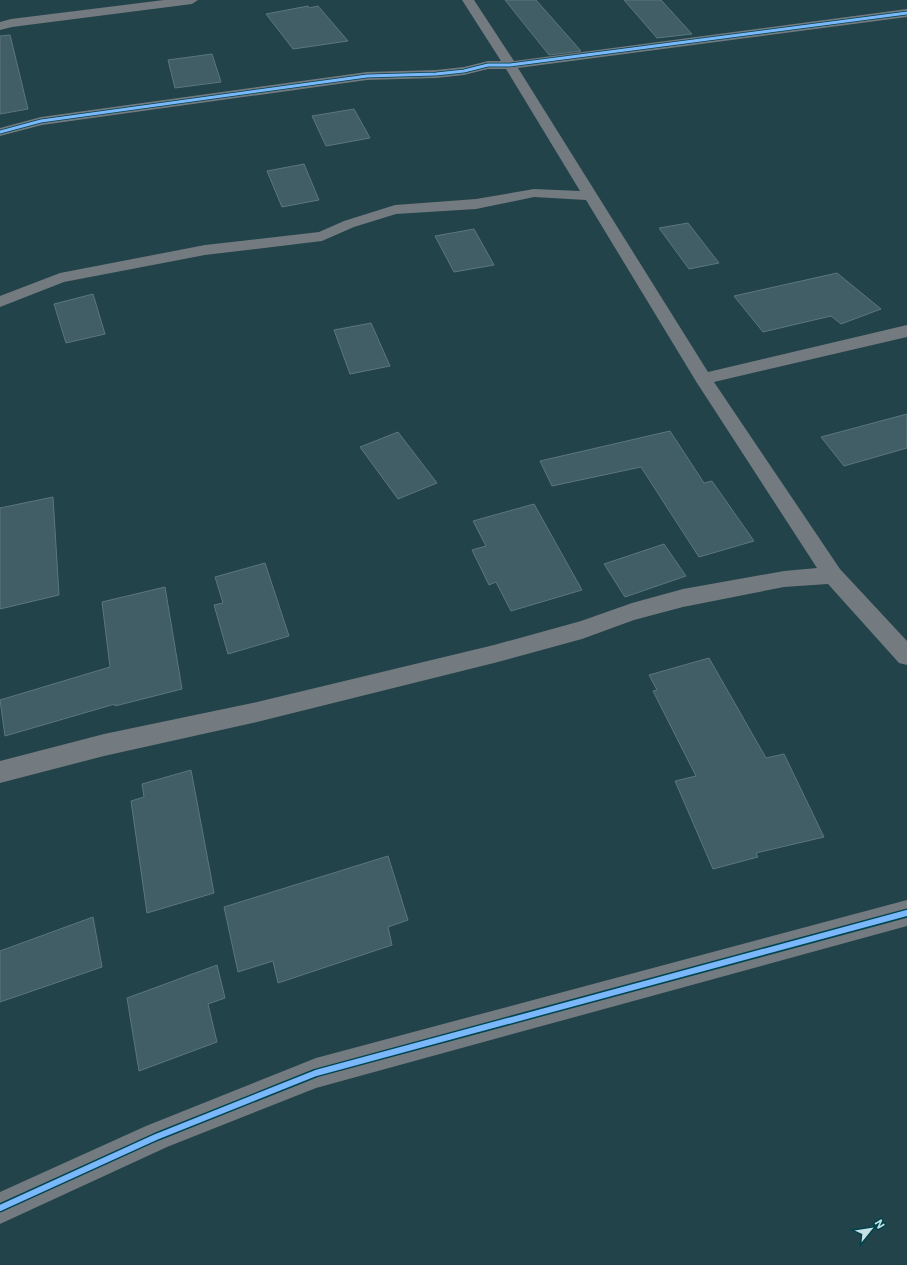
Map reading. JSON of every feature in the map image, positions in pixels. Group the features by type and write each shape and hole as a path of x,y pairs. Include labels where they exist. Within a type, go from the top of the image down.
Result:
{"street":[{"path":"0,26 11,23 192,0"},
{"path":"476,5 510,64 703,379 833,575 907,656"},
{"path":"0,132 41,121 368,76 436,74 464,71 488,65 510,64 907,13"},
{"path":"0,302 60,278 205,250 322,236 349,224 395,210 476,204 534,193 591,196"},
{"path":"703,379 907,331"},
{"path":"0,772 104,745 257,712 486,656 582,630 632,612 683,598 784,579 833,575"},
{"path":"0,1208 145,1141 232,1104 316,1072 907,913"}],"building":[{"path":"505,0 536,0 581,51 549,55"},
{"path":"624,0 661,0 692,34 657,38"},
{"path":"308,6 309,8 318,6 348,41 293,49 266,14"},
{"path":"10,35 28,109 0,114 0,36"},
{"path":"212,54 221,82 175,88 168,60"},
{"path":"354,109 370,138 326,146 312,116"},
{"path":"304,164 319,200 282,207 267,171"},
{"path":"688,223 719,263 689,269 659,228"},
{"path":"474,229 494,265 454,272 435,236"},
{"path":"837,273 881,309 841,324 831,316 763,332 734,296"},
{"path":"93,294 105,334 66,343 54,304"},
{"path":"371,323 390,366 350,374 334,330"},
{"path":"907,414 907,448 844,466 821,437"},
{"path":"670,431 704,483 712,481 754,541 699,557 641,467 552,486 540,461"},
{"path":"398,432 437,483 398,499 360,447"},
{"path":"53,497 59,595 0,609 0,508"},
{"path":"534,504 582,590 511,611 496,582 489,585 472,550 486,546 473,521"},
{"path":"664,544 686,576 625,597 604,564"},
{"path":"265,563 289,636 228,654 214,605 223,603 215,577"},
{"path":"165,587 182,689 115,706 115,704 5,736 0,700 110,667 102,602"},
{"path":"709,658 766,758 784,754 824,837 756,853 758,857 713,869 675,781 696,776 653,691 657,690 649,675"},
{"path":"191,770 214,893 147,913 131,801 144,797 142,784"},
{"path":"388,856 408,920 388,927 392,945 278,983 273,961 238,972 224,907"},
{"path":"93,917 102,967 0,1002 0,951"},
{"path":"217,965 225,998 208,1004 217,1042 139,1071 127,998"}],"cycle path":[{"path":"0,132 41,121 367,76 436,74 464,71 488,65 510,65 907,13"},
{"path":"0,1208 78,1171 156,1137 316,1073 907,913"}]}
